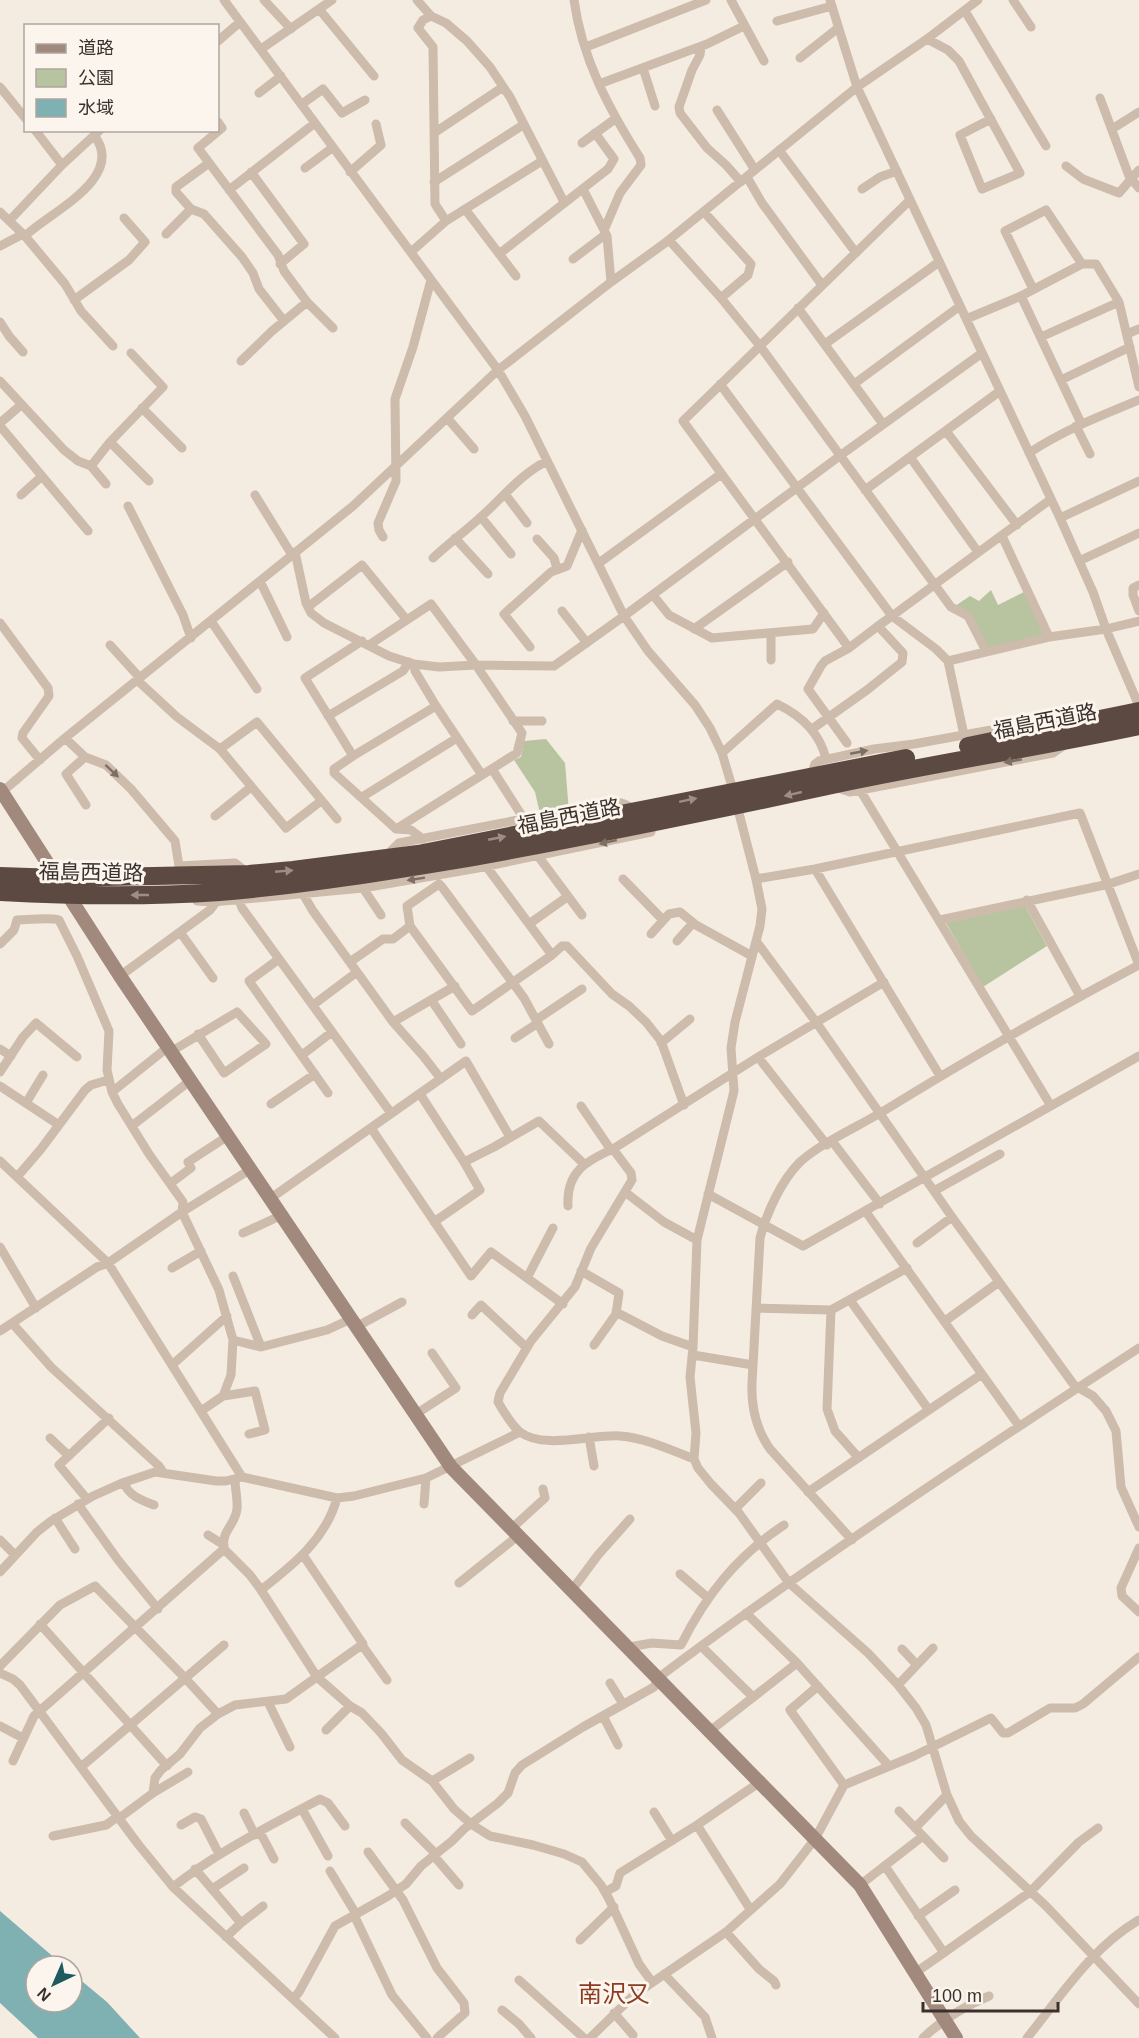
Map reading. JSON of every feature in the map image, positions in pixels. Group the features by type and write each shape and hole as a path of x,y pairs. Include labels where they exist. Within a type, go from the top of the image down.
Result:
{"highway":[{"name":"福島西道路","path":"0,892 68,895 183,894 359,877 660,822 811,776 1139,711"},
{"name":"福島西道路","path":"0,876 58,878 249,874 418,854 635,811 832,785 1139,726"},
{"path":"0,903 24,893"}],"street":[{"path":"224,0 498,370 525,416 624,616 659,665 695,705 722,753 762,909 731,1047 734,1091 697,1240 690,1377 696,1433 694,1459 698,1468 735,1509 789,1583 868,1653 898,1685 921,1716 933,1746 947,1796 959,1821 971,1836 1030,1892 1139,2004"},
{"path":"264,0 291,29"},
{"path":"261,49 332,0"},
{"path":"417,0 431,16 446,23 467,41 490,67 510,97 564,202"},
{"path":"573,260 605,231 620,193 641,165 640,158 615,119 598,84 577,20 574,0"},
{"path":"586,47 706,0"},
{"path":"731,0 764,62"},
{"path":"956,2038 860,1885 451,1467 120,976 1,791 353,506 498,370 669,240 857,87 927,39 978,0"},
{"path":"1013,0 1030,27"},
{"path":"777,21 831,3 857,87 1080,561 1139,706"},
{"path":"319,9 374,76"},
{"path":"965,11 1046,146"},
{"path":"431,16 423,20 418,28 433,47 435,204 446,220"},
{"path":"219,39 240,22"},
{"path":"598,84 701,46 744,26"},
{"path":"800,58 838,28"},
{"path":"927,39 948,50 959,61 991,119 1020,173 982,189 960,135 991,119"},
{"path":"701,46 700,55 692,70 679,107 680,113 707,148 744,179 822,285"},
{"path":"643,68 655,106"},
{"path":"259,93 281,76"},
{"path":"0,87 24,117"},
{"path":"434,133 503,87"},
{"path":"302,104 323,89 342,113 364,100"},
{"path":"1100,99 1131,178 1139,188"},
{"path":"717,110 755,170"},
{"path":"1112,129 1139,112"},
{"path":"582,143 615,119"},
{"path":"229,190 315,123"},
{"path":"350,172 381,145 376,124"},
{"path":"434,182 523,125"},
{"path":"37,132 62,165"},
{"path":"217,132 198,147 278,255 280,264 307,303 333,328"},
{"path":"0,246 24,235 83,192 99,171 103,151 97,133 62,165 9,221"},
{"path":"499,254 608,169 614,159 595,133"},
{"path":"305,168 332,148"},
{"path":"779,150 856,253"},
{"path":"411,252 446,220 542,161"},
{"path":"209,163 176,187 176,192 191,209 204,214 242,257 253,273 259,289 285,321"},
{"path":"1066,166 1083,179 1119,193 1139,170"},
{"path":"862,189 880,177 897,171"},
{"path":"251,172 304,244 280,264"},
{"path":"583,189 605,231 611,282"},
{"path":"849,648 683,420 910,200"},
{"path":"166,234 191,209"},
{"path":"465,209 516,276"},
{"path":"1033,289 1005,231 1046,210 1082,264"},
{"path":"0,212 24,235 64,284 81,311 113,346"},
{"path":"704,212 752,264 748,275 721,298"},
{"path":"74,300 129,260 145,242 124,218"},
{"path":"669,240 760,346 951,607 968,616 986,651"},
{"path":"825,344 939,261"},
{"path":"966,319 1020,296 1082,264 1096,264 1119,302 1138,382"},
{"path":"383,537 378,523 396,481 394,399 413,347 430,280"},
{"path":"1020,296 1061,381 1090,454"},
{"path":"1041,337 1119,302"},
{"path":"241,361 307,303"},
{"path":"855,384 960,306"},
{"path":"798,308 884,424"},
{"path":"0,321 23,352"},
{"path":"1127,334 1139,329"},
{"path":"1061,381 1130,347"},
{"path":"91,466 110,442 163,387 131,353"},
{"path":"255,495 293,554 311,613 324,623 389,656 411,663 439,667 554,666 982,353"},
{"path":"0,381 64,450 91,466 106,484"},
{"path":"720,384 892,615 948,661 964,735"},
{"path":"865,490 1000,391"},
{"path":"1029,453 1078,424 1139,400"},
{"path":"21,405 0,425 88,531"},
{"path":"142,408 182,448"},
{"path":"448,419 474,449"},
{"path":"946,431 1017,525"},
{"path":"110,442 149,481"},
{"path":"910,457 978,552"},
{"path":"433,558 481,517 532,468 547,461"},
{"path":"598,563 721,474"},
{"path":"21,495 42,476"},
{"path":"1060,518 1139,481"},
{"path":"505,494 527,523"},
{"path":"847,743 808,689 821,666 849,648 1051,499"},
{"path":"128,506 183,615 191,638"},
{"path":"481,517 511,554"},
{"path":"530,647 504,614 551,572 567,566 582,530"},
{"path":"1080,561 1139,533"},
{"path":"1002,536 1049,637"},
{"path":"455,538 488,574"},
{"path":"537,539 554,558 557,569"},
{"path":"694,629 788,562"},
{"path":"308,607 362,565 406,619"},
{"path":"260,581 287,637"},
{"path":"1139,585 1133,588 1139,611"},
{"path":"653,595 669,615 712,638 813,629 824,613"},
{"path":"353,756 305,678 430,604 476,665 522,733 517,753 396,829"},
{"path":"562,611 586,643"},
{"path":"211,621 257,689"},
{"path":"948,661 1049,637 1139,621"},
{"path":"0,623 48,688 49,696 23,733 22,738 40,760"},
{"path":"812,729 902,662 903,654 878,626"},
{"path":"771,633 771,660"},
{"path":"110,645 139,679 177,717 220,749 286,828 321,801"},
{"path":"411,663 436,706 482,775"},
{"path":"328,716 403,671 411,663"},
{"path":"722,753 777,704 791,711 812,729 822,746 826,759"},
{"path":"423,839 411,831 396,829 334,773 334,769 436,706"},
{"path":"513,721 542,721"},
{"path":"220,749 257,722 337,819"},
{"path":"811,776 815,764 826,759 1024,724 1030,725 1035,733"},
{"path":"65,738 85,757 106,765 131,789 175,841 179,866 235,863 249,874"},
{"path":"362,797 457,738"},
{"path":"832,785 842,791 860,790 1053,753 1061,749 1066,741"},
{"path":"85,757 66,774 86,805"},
{"path":"492,769 524,819"},
{"path":"215,816 251,787"},
{"path":"860,790 1051,1106"},
{"path":"384,858 399,843 611,802 628,805 635,811"},
{"path":"756,879 815,869 1080,813 1139,965 940,1076 811,1154 791,1173 778,1194 763,1225 760,1238 751,1400 760,1434 770,1449 852,1540"},
{"path":"183,894 188,899 216,902 438,880 486,866 654,831 660,822"},
{"path":"538,856 582,915"},
{"path":"486,866 552,955"},
{"path":"815,869 940,1076"},
{"path":"939,920 1109,884 1139,874"},
{"path":"622,879 663,920"},
{"path":"438,880 407,906 410,926 472,1011 562,946 567,946 612,994 646,1022 662,1043 684,1105"},
{"path":"438,880 513,983 549,1044"},
{"path":"363,888 381,915"},
{"path":"303,894 393,1022 441,1079"},
{"path":"529,924 567,897"},
{"path":"239,900 242,908 391,1113"},
{"path":"1027,900 1080,996"},
{"path":"120,976 210,910 216,902"},
{"path":"651,934 669,914 680,912 693,923 752,956"},
{"path":"0,944 14,930 17,920 37,921 52,918 59,920 77,956 109,1031 108,1080 112,1092 149,1154 183,1202 182,1212 219,1290 233,1340 231,1375 223,1396"},
{"path":"677,941 693,923"},
{"path":"351,962 383,939 393,939 410,926"},
{"path":"180,932 213,978"},
{"path":"756,941 1074,1385 1093,1396 1106,1411 1116,1431 1121,1487 1139,1527"},
{"path":"279,959 249,981 328,1093"},
{"path":"313,1005 357,972"},
{"path":"568,1206 567,1193 571,1181 584,1164 612,1150 758,1057 884,982"},
{"path":"393,1022 455,986"},
{"path":"515,1038 582,989"},
{"path":"432,1001 461,1044"},
{"path":"112,1092 170,1049 237,1012 266,1044 224,1073 198,1034"},
{"path":"662,1043 690,1019"},
{"path":"0,1072 23,1037 36,1023 77,1057"},
{"path":"302,1055 332,1032"},
{"path":"0,1049 10,1056"},
{"path":"708,1194 803,1246 1139,1056"},
{"path":"758,1057 880,1204"},
{"path":"271,1198 466,1061 510,1137"},
{"path":"271,1104 315,1074"},
{"path":"26,1103 44,1075"},
{"path":"17,1177 85,1090 91,1085 108,1080"},
{"path":"133,1125 191,1080"},
{"path":"0,1086 58,1125"},
{"path":"420,1094 480,1190 434,1222"},
{"path":"582,1106 631,1173 632,1180 599,1234 575,1287 527,1348 500,1393 498,1402 520,1432 535,1437 552,1440 629,1437 657,1444 694,1459"},
{"path":"464,1162 494,1148 539,1121 584,1164"},
{"path":"371,1128 471,1276 491,1252 563,1304"},
{"path":"171,1183 191,1168 188,1162 228,1136"},
{"path":"934,1191 1000,1154"},
{"path":"0,1161 108,1263 201,1411 238,1478 237,1506 232,1522 223,1535 224,1547"},
{"path":"0,1331 251,1169"},
{"path":"625,1192 664,1222 697,1240"},
{"path":"866,1212 1019,1426"},
{"path":"243,1233 282,1215"},
{"path":"917,1243 952,1217"},
{"path":"527,1278 553,1228"},
{"path":"0,1247 36,1308"},
{"path":"172,1268 201,1251"},
{"path":"757,1308 831,1310 907,1268"},
{"path":"581,1271 619,1293 616,1312 594,1345"},
{"path":"233,1276 261,1347"},
{"path":"945,1321 999,1282"},
{"path":"850,1300 928,1410"},
{"path":"233,1340 261,1347 354,1323 402,1302"},
{"path":"472,1315 481,1305 527,1348"},
{"path":"831,1310 827,1409 835,1431 858,1457"},
{"path":"616,1312 693,1351 753,1365"},
{"path":"172,1365 226,1316"},
{"path":"12,1323 51,1366 163,1472"},
{"path":"294,1998 333,1929 411,1879 421,1866 498,1803 508,1792 515,1773 522,1765 654,1687 658,1678 746,1613 1019,1426 1139,1348"},
{"path":"416,1414 456,1388 432,1353"},
{"path":"808,1492 982,1374"},
{"path":"201,1411 223,1396 255,1391 265,1430 249,1434"},
{"path":"87,1499 59,1465 109,1419"},
{"path":"0,1572 37,1532 55,1518 87,1499 155,1472 216,1481 238,1478 337,1498 379,1491 426,1478 520,1432"},
{"path":"589,1437 594,1466"},
{"path":"50,1438 69,1456"},
{"path":"424,1504 426,1478"},
{"path":"124,1483 127,1490 140,1500 154,1505"},
{"path":"735,1509 761,1483"},
{"path":"459,1583 516,1532 546,1497 543,1489"},
{"path":"261,1590 303,1556 319,1534 337,1498"},
{"path":"78,1504 118,1560 158,1609"},
{"path":"55,1518 75,1549"},
{"path":"572,1590 598,1555 630,1519"},
{"path":"629,1647 652,1644 681,1645 708,1598 735,1565 760,1541 784,1526"},
{"path":"208,1534 224,1547 250,1575 317,1677 350,1706 362,1713 402,1760 432,1781 454,1809 471,1824 490,1836 544,1848 582,1862 614,1907 639,1964 652,1982"},
{"path":"0,1540 15,1555"},
{"path":"13,1761 34,1716 158,1609 224,1547"},
{"path":"1139,1548 1121,1588 1122,1596 1139,1612"},
{"path":"303,1556 387,1680"},
{"path":"680,1574 708,1598"},
{"path":"0,1666 60,1605 95,1586 218,1714"},
{"path":"746,1613 797,1663 889,1766"},
{"path":"40,1624 167,1766"},
{"path":"153,1793 155,1778 180,1754 200,1728 218,1714 235,1705 286,1699 362,1645"},
{"path":"81,1767 224,1646"},
{"path":"702,1646 753,1697"},
{"path":"898,1685 933,1648"},
{"path":"902,1649 917,1665"},
{"path":"590,2038 634,1995 726,1932 780,1884 815,1839 844,1785 991,1718 1003,1733 1008,1733 1050,1708 1075,1708 1083,1704 1139,1657"},
{"path":"710,1731 797,1663"},
{"path":"0,1673 20,1685 118,1818 173,1887 335,2038"},
{"path":"610,1683 623,1704"},
{"path":"818,1686 790,1710 844,1785"},
{"path":"268,1702 290,1747"},
{"path":"326,1730 350,1706"},
{"path":"603,1716 618,1745"},
{"path":"0,1726 24,1738"},
{"path":"432,1781 470,1758"},
{"path":"53,1836 106,1825 188,1772"},
{"path":"605,1892 616,1886 620,1873 698,1825 760,1782"},
{"path":"915,1828 947,1796"},
{"path":"173,1887 195,1869 219,1854 320,1798 328,1803 345,1826"},
{"path":"302,1809 328,1856"},
{"path":"899,1811 944,1858"},
{"path":"654,1812 672,1841"},
{"path":"244,1813 274,1858"},
{"path":"181,1825 195,1817 201,1819 219,1854"},
{"path":"405,1823 459,1885"},
{"path":"698,1825 750,1909"},
{"path":"915,1973 1030,1892 1079,1842 1098,1828"},
{"path":"860,1885 923,1836"},
{"path":"368,1852 397,1890 437,1968 464,2003 465,2013 437,2038"},
{"path":"885,1866 944,1953"},
{"path":"212,1889 244,1868"},
{"path":"195,1869 241,1923"},
{"path":"330,1871 355,1915 392,1995 427,2038"},
{"path":"918,1916 955,1890"},
{"path":"226,1937 263,1906"},
{"path":"580,1940 614,1907"},
{"path":"1027,2038 1094,1956 1116,1934 1139,1920"},
{"path":"726,1932 776,1985"},
{"path":"664,1974 705,2017 712,2038"},
{"path":"519,1980 584,2038"},
{"path":"923,2038 944,2019 989,1996"},
{"path":"502,2010 531,2038"},
{"path":"614,2013 633,2035"}],"green space":[{"path":"991,590 998,605 1024,592 1044,635 988,648 955,606 970,596 979,601"},
{"path":"546,739 565,763 569,812 541,818 535,792 514,760 521,757 524,741"},
{"path":"1024,904 1047,946 983,987 945,921"}],"water":[{"path":"0,1911 50,1954 24,1954 24,2014 84,2014 84,1983 107,2002 140,2038 38,2038 0,2003"}],"district":[{"name":"南沢又","path":"614,1993"}]}
